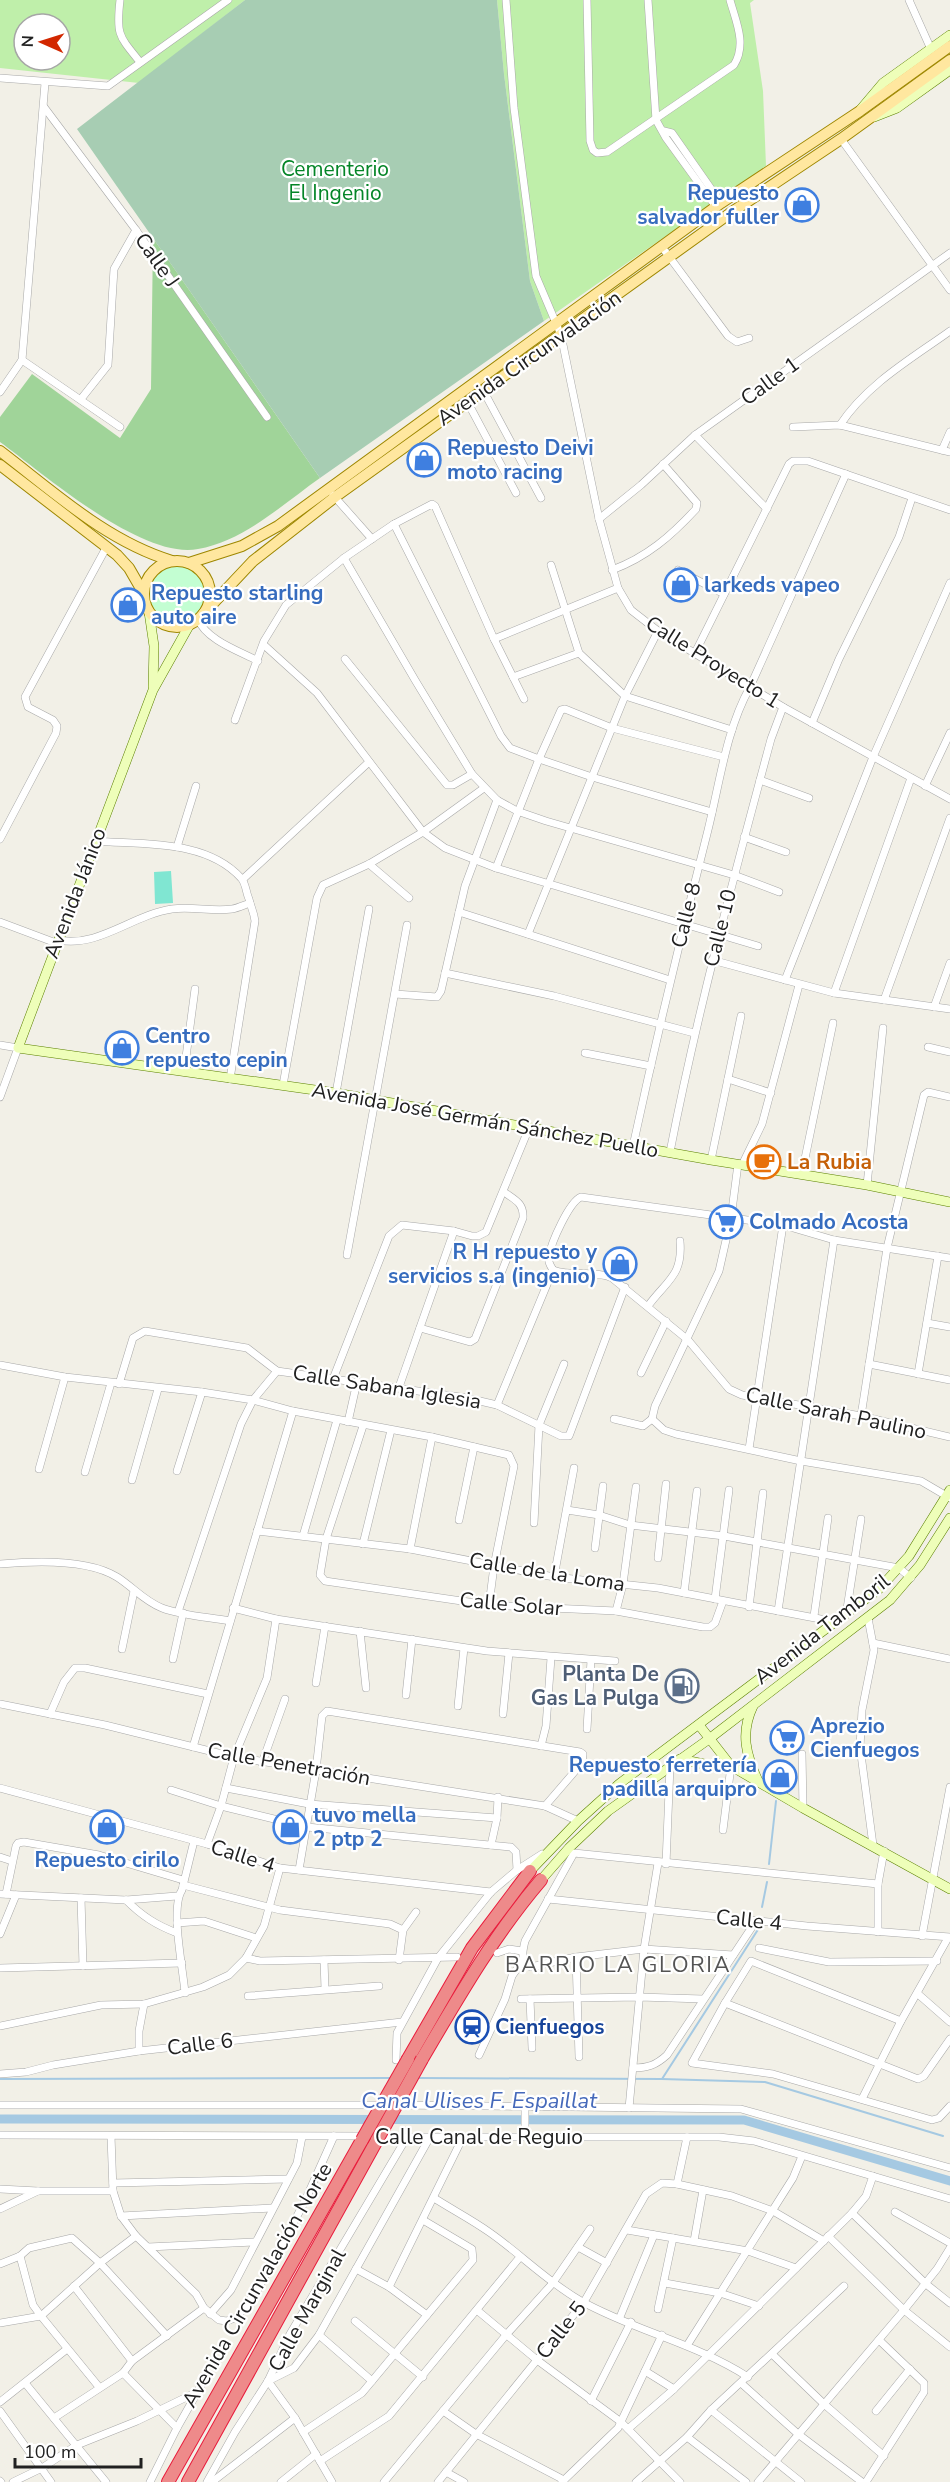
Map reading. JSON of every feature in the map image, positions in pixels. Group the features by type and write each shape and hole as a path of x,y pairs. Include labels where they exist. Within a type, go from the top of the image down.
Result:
{"highway":[{"name":"Avenida Circunvalación Norte","path":"168,2482 362,2140 402,2059 524,1870"},
{"name":"Avenida Circunvalación Norte","path":"188,2482 422,2059 477,1965 500,1931 541,1880"}],"main road":[{"name":"Avenida Circunvalación","path":"860,111 883,83 930,47 950,35"},
{"name":"Avenida Circunvalación","path":"189,563 242,546 332,494 483,390 718,205 860,111 950,46"},
{"name":"Avenida Circunvalación","path":"197,619 252,561 445,404 670,258 729,214 841,139 950,60"},
{"name":"Avenida Circunvalación","path":"868,119 897,108 950,70"},
{"path":"0,451 122,541 145,552 197,567 207,580 210,597 197,619 172,626 155,619 149,612 144,594 123,562 0,465"},
{"path":"144,594 149,576 155,569 172,561"},
{"name":"Avenida Jánico","path":"149,612 154,646 153,690"},
{"name":"Avenida Jánico","path":"18,1048 153,690 197,619"},
{"name":"Avenida José Germán Sánchez Puello","path":"18,1048 336,1093 740,1165 802,1173 950,1202"},
{"name":"Avenida Tamboril","path":"524,1870 552,1848 619,1784 879,1589 900,1568 949,1494"},
{"name":"Avenida Tamboril","path":"541,1880 608,1810 670,1767 868,1618 911,1578 950,1518"},
{"path":"754,1703 748,1716 745,1745 758,1781"},
{"path":"699,1725 731,1766 950,1889"},
{"path":"680,1759 723,1768 731,1766"}],"street":[{"path":"120,0 118,31 140,63"},
{"path":"212,0 218,8"},
{"path":"0,78 108,86 228,0"},
{"name":"Calle Proyecto 1","path":"506,0 514,108 536,276 558,330 599,519 618,588 632,610 658,631 783,707 950,800"},
{"path":"588,0 590,141 595,152 607,152 734,65 738,59 741,43 730,0"},
{"path":"648,0 656,120 664,131 672,133 718,205"},
{"path":"909,0 930,47"},
{"path":"0,392 22,360 45,83"},
{"name":"Calle J","path":"44,107 136,230 267,417"},
{"path":"841,139 950,290"},
{"path":"81,399 108,365 114,269 136,230"},
{"path":"662,247 728,336 737,342 749,339"},
{"name":"Calle 1","path":"599,519 695,435 950,253"},
{"path":"840,425 849,410 864,395 950,331"},
{"path":"22,360 120,427"},
{"path":"483,390 541,498"},
{"path":"467,401 516,493"},
{"path":"793,427 840,425 950,452"},
{"path":"942,450 950,432"},
{"path":"695,435 767,508"},
{"path":"695,653 789,464 793,461 808,461 950,510"},
{"path":"612,570 654,549 696,509 697,503 663,464"},
{"name":"Calle 8","path":"633,1146 670,980 732,730 740,706 846,474"},
{"path":"332,494 372,539"},
{"path":"812,723 839,658 898,537 912,498"},
{"path":"235,720 264,641 286,605 344,558 394,524 430,504 434,505 494,639 524,699"},
{"path":"394,524 501,736 510,748 592,777 712,812"},
{"path":"0,839 56,733 57,726 53,720 28,707 25,697 106,548"},
{"path":"344,558 472,774 497,800 517,811 698,867 734,875 779,892"},
{"path":"551,564 579,653 625,696 732,730"},
{"path":"678,570 724,594"},
{"path":"785,980 873,757 950,583"},
{"path":"494,639 618,588"},
{"path":"197,619 200,626 213,637 258,661"},
{"path":"528,934 625,696 658,631"},
{"path":"264,645 317,693 423,832 445,848 473,860 548,885 758,946"},
{"path":"513,677 579,653"},
{"path":"345,659 444,783 449,786 453,785 472,774"},
{"name":"Calle 10","path":"670,1152 694,1033 712,960 744,837 783,707"},
{"path":"496,868 558,713 565,709 612,728 724,757"},
{"path":"925,786 950,732"},
{"path":"243,879 369,762"},
{"path":"834,993 911,778"},
{"path":"760,780 809,798"},
{"path":"177,848 196,786"},
{"path":"283,1085 316,898 323,885 369,864 423,832 484,788"},
{"path":"395,994 437,997 441,991 473,860 497,800"},
{"path":"884,1000 950,818"},
{"path":"744,837 786,852"},
{"path":"95,841 177,848 209,856 243,879 254,910 255,921 230,1079"},
{"path":"369,864 409,898"},
{"path":"0,922 57,942 74,943 158,912 172,909 232,909 250,903"},
{"path":"336,1093 369,909"},
{"path":"459,912 670,980"},
{"path":"347,1255 407,925"},
{"path":"712,960 834,993 950,1009"},
{"path":"934,1007 950,963"},
{"path":"445,973 554,996 694,1033"},
{"path":"614,1419 643,1426 652,1419 655,1406 719,1271 740,1165 762,1124 799,985"},
{"path":"184,1072 195,989"},
{"path":"711,1160 741,1016"},
{"path":"802,1173 833,1023"},
{"path":"867,1185 883,1028"},
{"path":"0,1045 18,1048"},
{"path":"928,1047 950,1053"},
{"name":"Avenida Jánico","path":"0,1097 18,1048"},
{"path":"585,1053 651,1066"},
{"path":"728,1079 771,1093"},
{"path":"861,1416 887,1248 924,1095 928,1092 950,1097"},
{"path":"333,1379 389,1236 402,1225 454,1231 472,1236 486,1232 529,1128"},
{"path":"420,1328 470,1342 475,1339 523,1218 520,1202 504,1192"},
{"path":"497,1405 553,1270 549,1262 552,1247 577,1199 588,1196 783,1225 834,1240 950,1258"},
{"path":"749,1449 783,1225"},
{"path":"399,1388 454,1231"},
{"path":"778,1611 834,1240"},
{"path":"648,1306 664,1284 677,1273 681,1252 680,1241"},
{"path":"918,1374 939,1256"},
{"name":"Calle Sarah Paulino","path":"553,1270 564,1274 607,1276 625,1287 688,1340 729,1389 758,1400 861,1416 950,1437"},
{"name":"Calle Sabana Iglesia","path":"85,1472 133,1338 145,1331 247,1348 277,1371 399,1388 497,1405 561,1436 569,1436 625,1287"},
{"path":"641,1373 666,1321"},
{"path":"927,1323 950,1328"},
{"path":"534,1523 539,1425 564,1364"},
{"path":"869,1364 950,1380"},
{"path":"0,1365 65,1377 253,1400 292,1411 432,1437 509,1455 514,1466 494,1566 489,1605"},
{"path":"172,1659 180,1612 241,1424 253,1400 277,1371"},
{"path":"39,1469 65,1377"},
{"path":"348,1422 357,1382"},
{"path":"132,1480 158,1389"},
{"path":"177,1471 202,1392"},
{"path":"193,1747 292,1411"},
{"path":"652,1419 664,1430 676,1434 801,1461 921,1481 949,1494"},
{"path":"303,1536 337,1420"},
{"name":"Calle Solar","path":"363,1426 326,1539 320,1575 325,1581 489,1605 616,1611 710,1627 718,1617 723,1601"},
{"path":"363,1544 391,1430"},
{"path":"410,1549 432,1437"},
{"path":"459,1520 474,1447"},
{"path":"554,1577 574,1468"},
{"path":"658,1558 666,1484"},
{"path":"595,1548 603,1486"},
{"path":"616,1611 623,1584 636,1487"},
{"path":"715,1599 729,1490"},
{"path":"684,1593 697,1491"},
{"path":"749,1607 764,1493"},
{"path":"567,1510 598,1515 630,1525 724,1536 900,1568 911,1578"},
{"path":"814,1616 828,1518"},
{"path":"846,1615 861,1519"},
{"name":"Calle de la Loma","path":"257,1531 410,1549 554,1577 684,1593 836,1622"},
{"path":"0,1564 47,1560 102,1570 116,1576 151,1603 180,1612 230,1621"},
{"path":"122,1649 134,1591"},
{"path":"233,1608 276,1619 464,1648 551,1658 615,1661"},
{"path":"868,1618 873,1643 862,1710 860,1742 873,1845"},
{"path":"207,1844 221,1806 234,1757 267,1678 276,1619"},
{"path":"316,1683 325,1626"},
{"path":"360,1631 366,1688"},
{"path":"406,1695 412,1639"},
{"path":"873,1643 950,1659"},
{"path":"458,1706 464,1648"},
{"path":"503,1714 509,1653"},
{"path":"541,1746 546,1726 551,1658"},
{"path":"587,1729 591,1660"},
{"path":"50,1714 64,1682 75,1668 85,1668 208,1694"},
{"path":"262,1762 285,1699"},
{"name":"Calle Penetración","path":"0,1704 234,1757 545,1806 578,1821"},
{"path":"299,1870 316,1770 322,1716 327,1711 583,1754 582,1762 545,1806"},
{"path":"802,1754 803,1808"},
{"path":"723,1830 731,1766"},
{"path":"629,2108 644,1949 662,1863 670,1767"},
{"path":"922,1936 947,1824 950,1787"},
{"name":"Calle 4","path":"0,1788 207,1844 280,1868 491,1892"},
{"path":"226,1788 309,1804 497,1818"},
{"path":"171,1790 221,1806 307,1827 514,1849 524,1870 491,1892 438,1958 397,2033 402,2059"},
{"path":"491,1845 497,1818 498,1797"},
{"path":"185,1993 177,1933 177,1896 183,1883 194,1841"},
{"path":"177,1896 126,1900 3,1894 16,1846 24,1842 99,1855 183,1883 269,1907 390,1924 403,1930"},
{"path":"733,1955 644,1949 576,1957 531,1967 523,1960 522,1951 572,1850 662,1863 878,1884"},
{"path":"878,1932 878,1884 884,1851"},
{"path":"0,1857 12,1861"},
{"path":"0,2026 101,2005 144,2004 185,1993 229,1975 246,1958 264,1926 280,1868"},
{"path":"0,1934 16,1896"},
{"path":"81,1898 83,1966"},
{"name":"Calle 4","path":"548,1899 949,1938"},
{"path":"126,1900 150,1921 177,1933"},
{"path":"399,1960 403,1930 416,1912"},
{"path":"177,1923 204,1921 256,1938"},
{"path":"632,2071 657,2064 667,2055 756,1921"},
{"path":"862,2099 901,2020 949,1938"},
{"path":"759,1948 829,1962 936,1961"},
{"path":"497,1953 510,1949 522,1951"},
{"path":"246,1958 260,1962 457,1957"},
{"path":"576,1957 579,2057"},
{"path":"324,1960 325,1989"},
{"path":"479,2055 506,1999 512,1976 523,1960"},
{"path":"901,2020 754,1962 748,1963 692,2064 760,2071 933,2120 943,2116 950,2106"},
{"path":"0,1968 182,1963"},
{"path":"248,1996 379,1986"},
{"path":"918,1994 950,2022"},
{"path":"520,1999 639,1996 703,1999"},
{"path":"530,1999 532,2048"},
{"path":"725,2003 921,2079 950,2039"},
{"path":"139,2051 139,2031 144,2004"},
{"name":"Calle 6","path":"0,2074 26,2072 53,2065 139,2051 402,2022"},
{"name":"Calle Canal de Reguio","path":"0,2105 746,2110 950,2168"},
{"path":"525,2109 525,2134"},
{"name":"Calle Canal de Reguio","path":"0,2135 464,2137 525,2134 719,2137 754,2141 950,2199"},
{"path":"111,2136 112,2187 121,2216 136,2236 196,2294 207,2311 219,2320 233,2321 257,2291 304,2203 334,2136"},
{"path":"54,2418 99,2386 123,2373 132,2361 207,2311 231,2290 297,2163 302,2137"},
{"name":"Calle Marginal","path":"207,2482 235,2432 268,2381 290,2334 407,2137"},
{"path":"332,2482 295,2418 268,2381 294,2368 319,2335 430,2137"},
{"path":"389,2287 464,2137"},
{"path":"687,2137 677,2184 732,2196 772,2211 826,2238 904,2310 950,2347"},
{"path":"688,2344 793,2178 802,2156"},
{"path":"628,2428 674,2389 852,2212 866,2196 873,2176"},
{"path":"0,2189 38,2191 288,2179"},
{"name":"Calle 5","path":"438,2482 584,2302 646,2194 662,2183 677,2184"},
{"path":"694,2241 703,2190"},
{"path":"0,2209 38,2191"},
{"path":"435,2198 490,2233 552,2284 620,2318 688,2344 748,2377"},
{"path":"121,2216 272,2208"},
{"path":"852,2212 926,2284 950,2303"},
{"path":"894,2212 950,2243"},
{"path":"303,2432 362,2393 473,2260 472,2249 423,2220"},
{"path":"384,2482 506,2334 552,2284 590,2229"},
{"path":"627,2230 748,2251 796,2268"},
{"path":"620,2318 654,2235"},
{"path":"0,2323 41,2316 100,2263 136,2236"},
{"path":"0,2264 20,2256 29,2248 72,2238 100,2263 167,2336"},
{"path":"658,2309 673,2238"},
{"path":"148,2247 254,2242"},
{"path":"578,2247 607,2263"},
{"path":"758,2482 926,2284 950,2248"},
{"path":"20,2256 33,2305 99,2386"},
{"path":"281,2482 318,2457 389,2416 478,2311 520,2257"},
{"path":"356,2269 389,2287 427,2315"},
{"path":"665,2283 720,2293 759,2306"},
{"path":"74,2286 132,2361"},
{"path":"636,2482 687,2437 711,2410 844,2286"},
{"path":"478,2311 537,2360 621,2422 680,2482"},
{"path":"355,2321 423,2377"},
{"path":"591,2401 631,2322"},
{"path":"319,2335 372,2381"},
{"path":"443,2411 476,2434 563,2481 618,2428 662,2335"},
{"path":"741,2383 798,2434 864,2482 884,2456 924,2392 924,2383 879,2340"},
{"path":"0,2402 67,2349"},
{"path":"772,2354 824,2404 884,2456"},
{"path":"876,2411 910,2369"},
{"path":"645,2371 674,2389"},
{"path":"123,2373 177,2428"},
{"path":"150,2482 207,2375"},
{"path":"25,2383 106,2482"},
{"path":"13,2482 42,2468 77,2445 161,2410 197,2392"},
{"path":"711,2410 801,2482"},
{"path":"0,2411 51,2482"},
{"path":"212,2482 295,2418"},
{"path":"687,2437 746,2482"},
{"path":"446,2472 464,2482"}],"green space":[{"path":"0,0 245,0 139,83 37,72 72,72 72,12 12,12 12,69 0,68"},
{"name":"Cementerio El Ingenio","path":"245,0 497,0 530,281 544,321 320,478 77,129"},
{"path":"497,0 754,0 750,3 763,91 766,166 544,321 530,281"},
{"path":"153,238 320,478 247,530 215,545 198,549 175,549 122,528 67,493 0,442 0,417 32,374 120,438 151,389"},
{"path":"177,566 188,568 197,574 203,583 205,594 203,605 197,614 188,620 177,622 166,620 157,614 151,605 149,594 151,583 157,574 166,568"}],"shaded area":[{"path":"171,871 173,903 155,904 154,872"}],"waterway":[{"path":"769,1864 776,1801"},
{"path":"762,1907 767,1882"},
{"path":"662,2079 759,1928"},
{"path":"0,2079 393,2078"},
{"path":"417,2078 662,2079 765,2082 943,2136"},
{"name":"Canal Ulises F. Espaillat","path":"0,2119 744,2120 950,2181"}],"place":[{"name":"Repuesto salvador fuller","path":"802,205"},
{"name":"Repuesto Deivi moto racing","path":"424,460"},
{"name":"larkeds vapeo","path":"681,585"},
{"name":"Repuesto starling auto aire","path":"128,605"},
{"name":"Centro repuesto cepin","path":"122,1048"},
{"name":"La Rubia","path":"764,1162"},
{"name":"Colmado Acosta","path":"726,1222"},
{"name":"R H repuesto y servicios s.a (ingenio)","path":"620,1264"},
{"name":"Planta De Gas La Pulga","path":"682,1686"},
{"name":"Aprezio Cienfuegos","path":"787,1738"},
{"name":"Repuesto ferretería padilla arquipro","path":"780,1777"},
{"name":"Repuesto cirilo","path":"107,1827"},
{"name":"tuvo mella 2 ptp 2","path":"290,1827"},
{"name":"Cienfuegos","path":"472,2027"}],"district":[{"name":"BARRIO LA GLORIA","path":"618,1964"}]}
